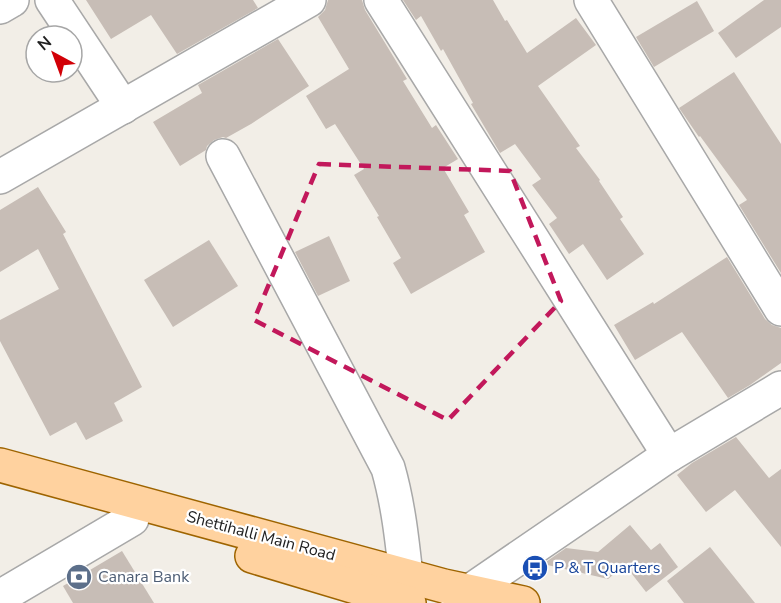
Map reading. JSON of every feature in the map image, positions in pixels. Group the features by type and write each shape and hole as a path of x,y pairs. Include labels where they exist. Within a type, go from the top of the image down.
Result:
{"main road":[{"name":"Shettihalli Main Road","path":"0,465 407,589"},
{"name":"Shettihalli Main Road","path":"0,489 132,519 327,580 523,603"}],"street":[{"path":"0,7 12,0"},
{"path":"52,0 123,107"},
{"path":"0,177 309,0"},
{"path":"381,0 669,455"},
{"path":"591,0 781,309"},
{"path":"223,156 387,468 399,513 407,589"},
{"path":"464,597 669,455 781,388"},
{"path":"5,598 132,519"}],"highlighted area":[{"path":"319,164 510,171 561,301 448,420 254,320"}],"building":[{"path":"86,0 253,0 258,8 177,54 151,15 111,39"},
{"path":"328,0 362,0 365,10 407,79 403,81 432,128 436,125 458,159 443,168 469,212 464,215 485,252 411,294 393,263 401,258 354,175 364,169 335,124 326,129 306,96 349,69 318,17 325,10"},
{"path":"403,0 493,0 527,53 576,18 596,45 538,86 580,146 576,148 600,180 623,217 620,219 644,254 607,280 583,244 569,254 549,224 557,218 532,185 541,179 515,144 500,153 471,104 473,103 443,49 441,51 421,16 416,20"},
{"path":"764,0 781,0 781,27 736,58 718,33"},
{"path":"697,1 714,31 654,67 636,37"},
{"path":"278,39 309,86 251,124 226,138 214,140 206,150 180,166 153,122 202,93 198,85"},
{"path":"734,72 781,144 781,273 739,205 747,200 679,108"},
{"path":"38,187 66,232 63,234 142,387 114,403 123,421 86,440 76,422 50,436 0,341 0,320 59,289 38,249 0,272 0,210"},
{"path":"329,236 350,281 318,296 295,252"},
{"path":"209,240 238,286 173,327 144,280"},
{"path":"727,257 765,319 781,328 781,363 728,398 682,332 635,360 614,325 653,302 654,304"},
{"path":"736,437 769,478 781,469 781,547 735,490 706,512 677,475 692,463"},
{"path":"630,525 651,550 660,543 678,567 646,592 625,565 608,579 543,564 566,548 598,552"},
{"path":"710,547 755,603 684,603 667,581"},
{"path":"122,551 154,603 73,603 63,586"}],"place":[{"name":"P & T Quarters","path":"535,568"},
{"name":"Canara Bank","path":"79,577"}]}
